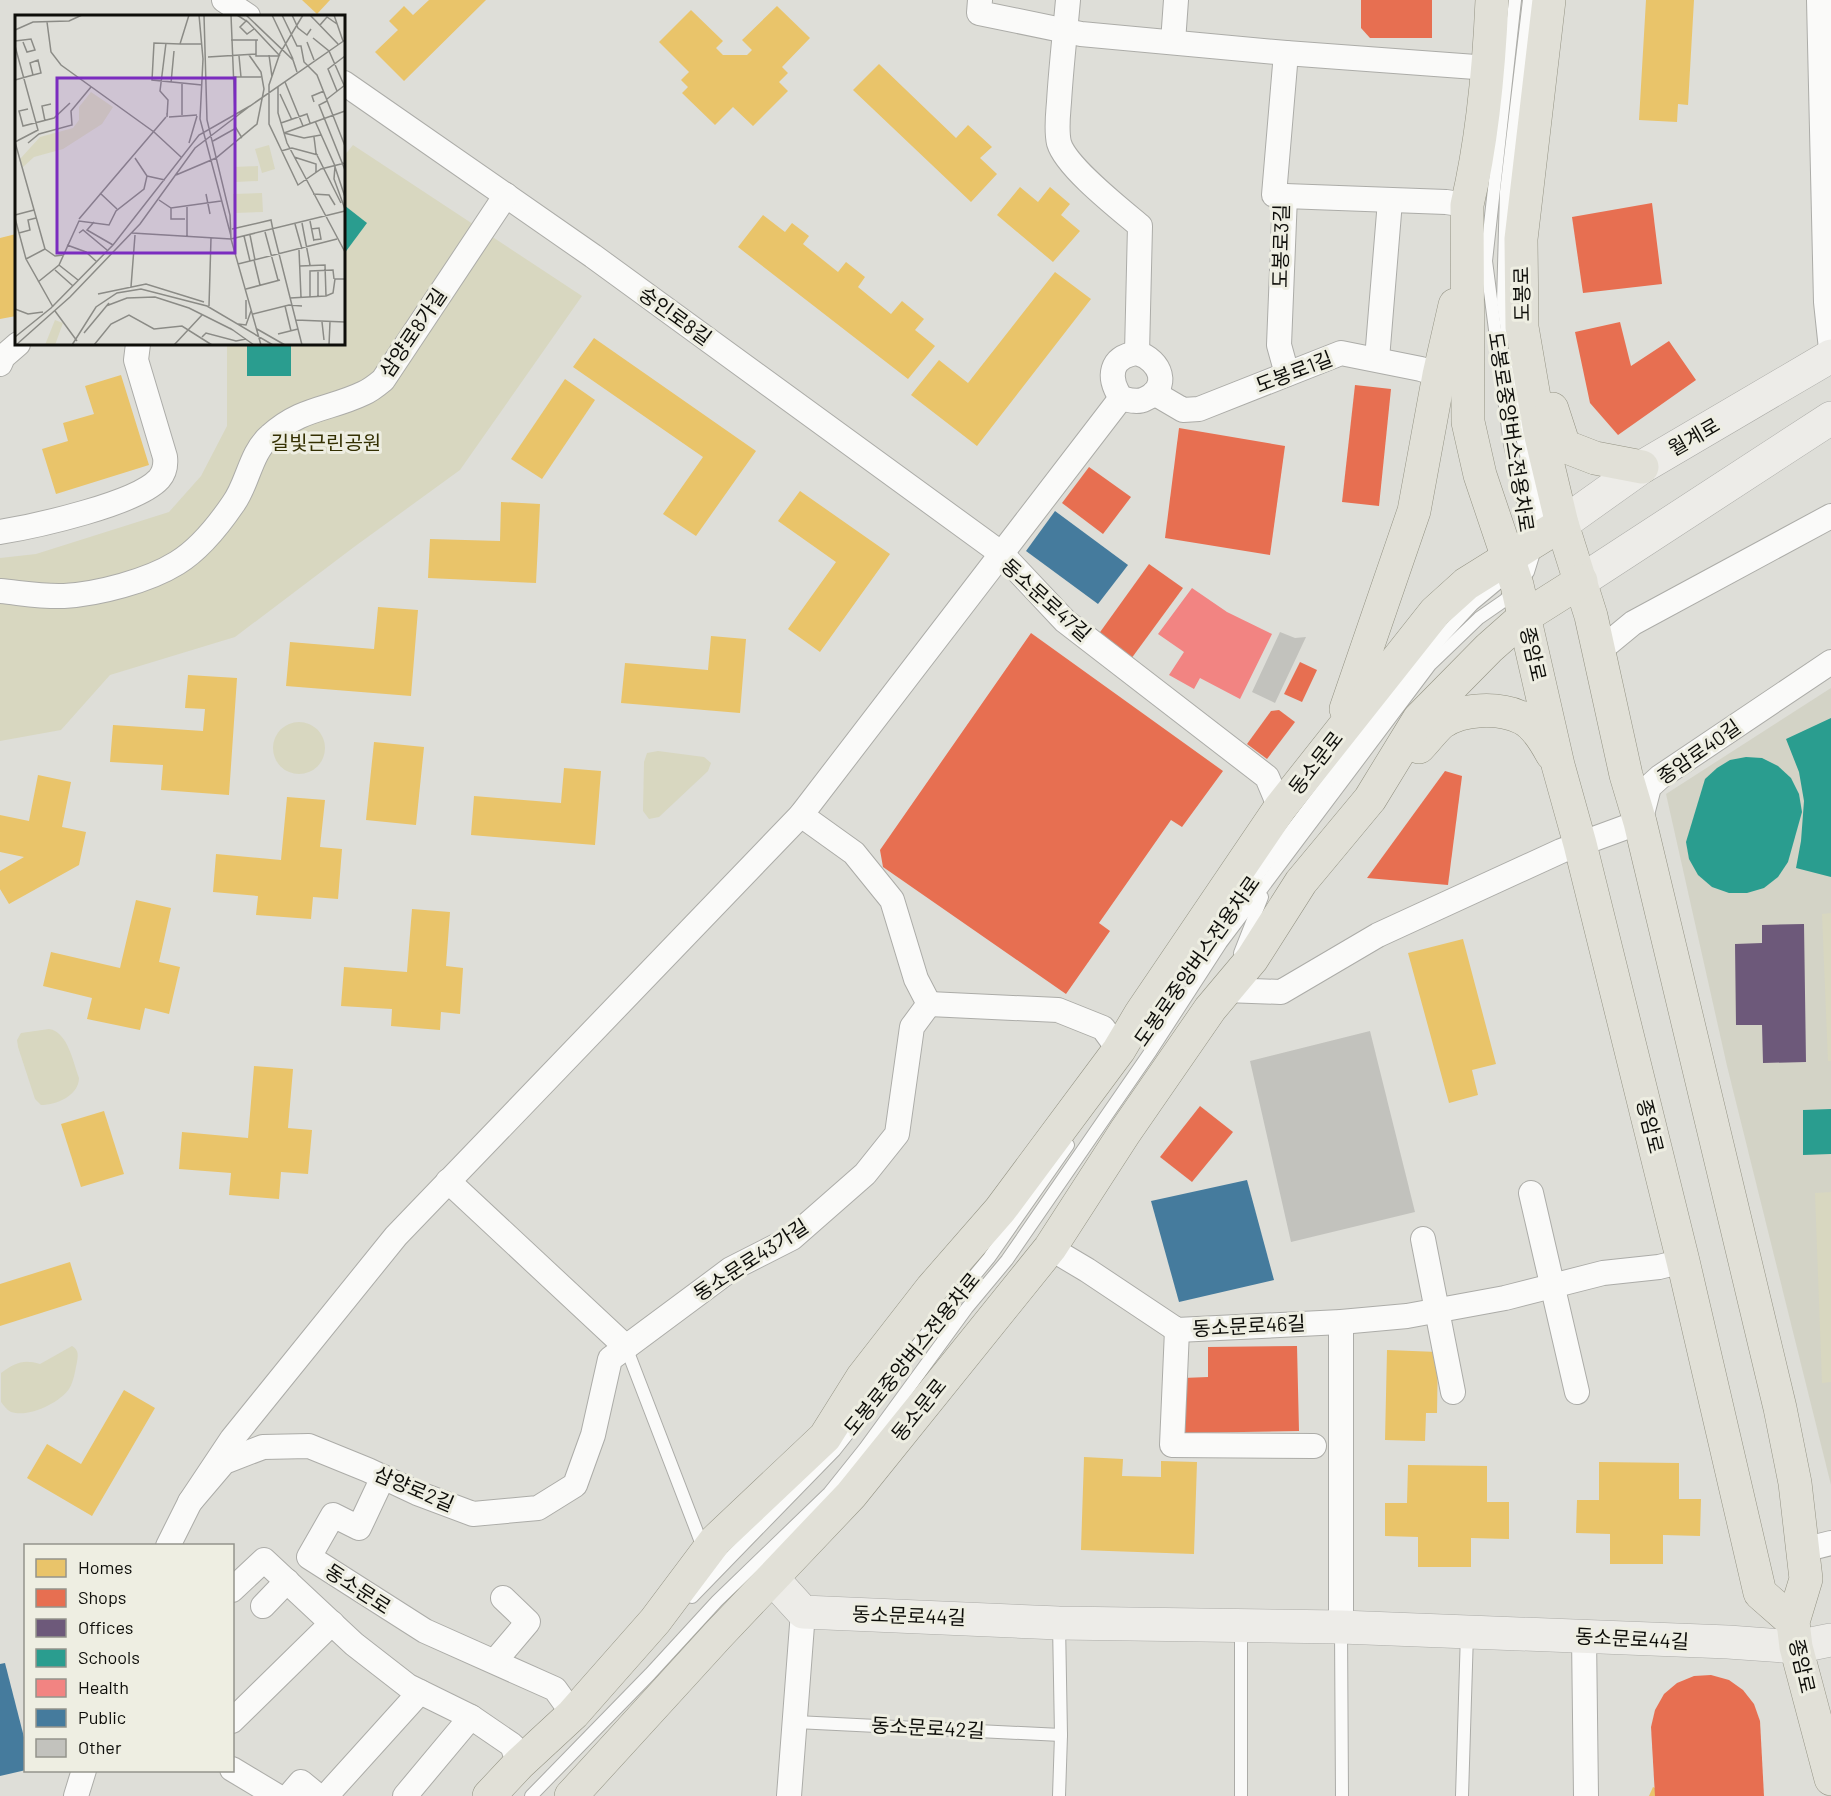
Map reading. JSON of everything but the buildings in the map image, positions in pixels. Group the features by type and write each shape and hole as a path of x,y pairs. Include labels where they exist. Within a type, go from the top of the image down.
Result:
{"main road":[{"name":"도봉로","path":"1492,0 1489,68 1474,173 1467,205 1468,422 1480,475 1526,554 1581,582"},
{"name":"도봉로","path":"1524,616 1526,554 1539,432 1522,327 1521,239 1549,0"},
{"path":"1521,239 1539,354 1555,424 1564,446 1595,458 1642,467"},
{"path":"1333,740 1353,691 1414,511 1438,375 1466,257"},
{"name":"동소문로","path":"489,1796 519,1764 573,1714 655,1621 715,1541 825,1437 862,1378 932,1288 1000,1210 1119,1050 1141,1013 1280,808 1435,612 1466,584 1526,554"},
{"name":"동소문로","path":"571,1796 718,1635 851,1495 1050,1248 1125,1132 1218,1000 1252,959 1301,882 1370,799 1419,719 1524,616 1581,582"},
{"name":"종암로","path":"1581,582 1780,1408 1795,1484 1817,1546 1806,1579 1794,1634"},
{"name":"종암로","path":"1524,616 1558,765 1580,844 1683,1261 1760,1593 1794,1634 1831,1779"},
{"path":"1370,799 1442,723 1470,711 1489,710 1523,719 1543,737 1558,765"}],"street":[{"path":"224,0 246,15"},
{"path":"980,0 979,13 1066,31 1286,53 1489,68"},
{"path":"1068,0 1060,81 1058,125 1060,145 1074,166 1094,187 1140,226 1137,353"},
{"path":"1173,42 1176,0"},
{"path":"1819,0 1826,302 1831,348"},
{"name":"도봉로3길","path":"1286,53 1274,195 1285,196 1279,345 1287,374"},
{"name":"숭인로8길","path":"347,92 506,195 593,256 1002,554"},
{"name":"삼양로8가길","path":"0,591 61,596 92,594 134,582 177,563 210,536 235,502 267,438 290,419 365,393 383,380 506,195"},
{"path":"1285,196 1446,202 1467,205"},
{"path":"1377,359 1390,201"},
{"path":"0,364 3,357 17,345"},
{"path":"0,532 32,526 122,500 148,488 160,478 165,470 165,457 136,360 138,345"},
{"path":"1137,353 1148,356 1160,373 1159,384 1154,393 1145,399 1134,401 1121,398 1112,381 1113,370 1118,361 1126,354 1137,353"},
{"name":"도봉로1길","path":"1154,393 1183,410 1199,409 1341,353 1377,359 1438,375"},
{"name":"월계로","path":"1526,554 1642,467 1831,356"},
{"path":"1002,554 1121,398"},
{"path":"1581,582 1831,418"},
{"path":"1599,651 1633,623 1831,516"},
{"name":"동소문로47길","path":"190,1502 232,1439 396,1236 801,815 1002,554 1065,621 1267,777 1280,808"},
{"name":"종암로40길","path":"1640,822 1649,788 1660,777 1831,662"},
{"path":"801,815 854,853 892,900 916,979 929,1004 1058,1010 1103,1028 1119,1050"},
{"path":"1218,1000 1281,992 1378,935 1580,844 1640,822"},
{"name":"동소문로43가길","path":"618,1353 731,1269 792,1238 865,1174 897,1134 912,1027 929,1004"},
{"path":"448,1181 618,1353"},
{"path":"1532,1193 1577,1392"},
{"path":"1423,1239 1453,1392"},
{"name":"동소문로46길","path":"1050,1248 1177,1330 1341,1322 1407,1316 1505,1298 1603,1273 1659,1267 1683,1261"},
{"path":"1341,1322 1341,1627"},
{"path":"1177,1330 1172,1450 1314,1446"},
{"name":"삼양로2길","path":"169,1544 190,1502 224,1462 263,1447 309,1446 417,1493 473,1514 538,1508 575,1485 618,1353"},
{"name":"동소문로","path":"383,1477 359,1528 333,1515 309,1557 425,1631 555,1689 573,1714"},
{"path":"234,1588 264,1560 332,1623 408,1686 471,1717 512,1745 519,1764"},
{"path":"772,1579 803,1612 789,1796"},
{"path":"263,1606 287,1581"},
{"path":"495,1661 528,1622 503,1598"},
{"name":"동소문로44길","path":"803,1612 1059,1623 1341,1627 1584,1636 1794,1634 1831,1640"},
{"path":"234,1719 332,1623"},
{"path":"1584,1636 1586,1796"},
{"path":"326,1796 420,1692"},
{"path":"405,1796 471,1717"},
{"path":"234,1770 277,1796"},
{"path":"76,1796 83,1772"},
{"path":"289,1796 301,1782 318,1796"}],"lane":[{"name":"도봉로중앙버스전용차로","path":"1185,976 1216,930 1420,661 1473,604 1526,554 1530,539 1529,529 1510,444 1486,261 1515,0"},
{"path":"1112,1108 1221,943 1430,666 1479,618 1505,600 1526,554 1540,532 1539,516 1523,441 1503,303 1506,192 1529,0"},
{"path":"1112,1108 1183,1030 1218,1000 1267,884"},
{"name":"도봉로중앙버스전용차로","path":"531,1796 650,1674 717,1600 829,1493 865,1448 967,1308 1007,1260 1112,1108"},
{"name":"도봉로중앙버스전용차로","path":"684,1606 835,1450 989,1258 1074,1137"},
{"path":"618,1353 705,1554"},
{"path":"555,1747 618,1682 671,1621"},
{"path":"1059,1623 1061,1735 1059,1796"},
{"path":"1241,1625 1241,1796"},
{"path":"1341,1627 1342,1796"},
{"path":"1462,1796 1467,1632"},
{"name":"동소문로42길","path":"796,1722 1061,1735"}],"shaded area":[{"path":"1831,688 1831,1485 1727,1066 1666,794"}],"green space":[{"name":"길빛근린공원","path":"353,145 582,296 460,470 235,637 110,675 61,730 0,741 0,558 36,554 169,512 201,476 227,426 227,345 345,345 345,155"},
{"path":"294,722 304,722 318,729 325,748 318,767 304,774 294,774 284,770 277,763 273,753 273,743 277,733 284,726"},
{"path":"658,751 704,757 711,763 708,771 659,817 649,819 643,811 644,762 647,753"},
{"path":"1831,913 1831,1061 1828,1061 1822,914"},
{"path":"49,1029 55,1031 65,1042 79,1078 75,1089 66,1098 41,1105 35,1099 17,1040 21,1033"},
{"path":"1831,1192 1831,1382 1822,1383 1815,1193"},
{"path":"72,1346 77,1351 77,1362 72,1383 64,1394 51,1404 35,1411 18,1413 6,1408 1,1402 1,1373 19,1363 40,1364"}]}
